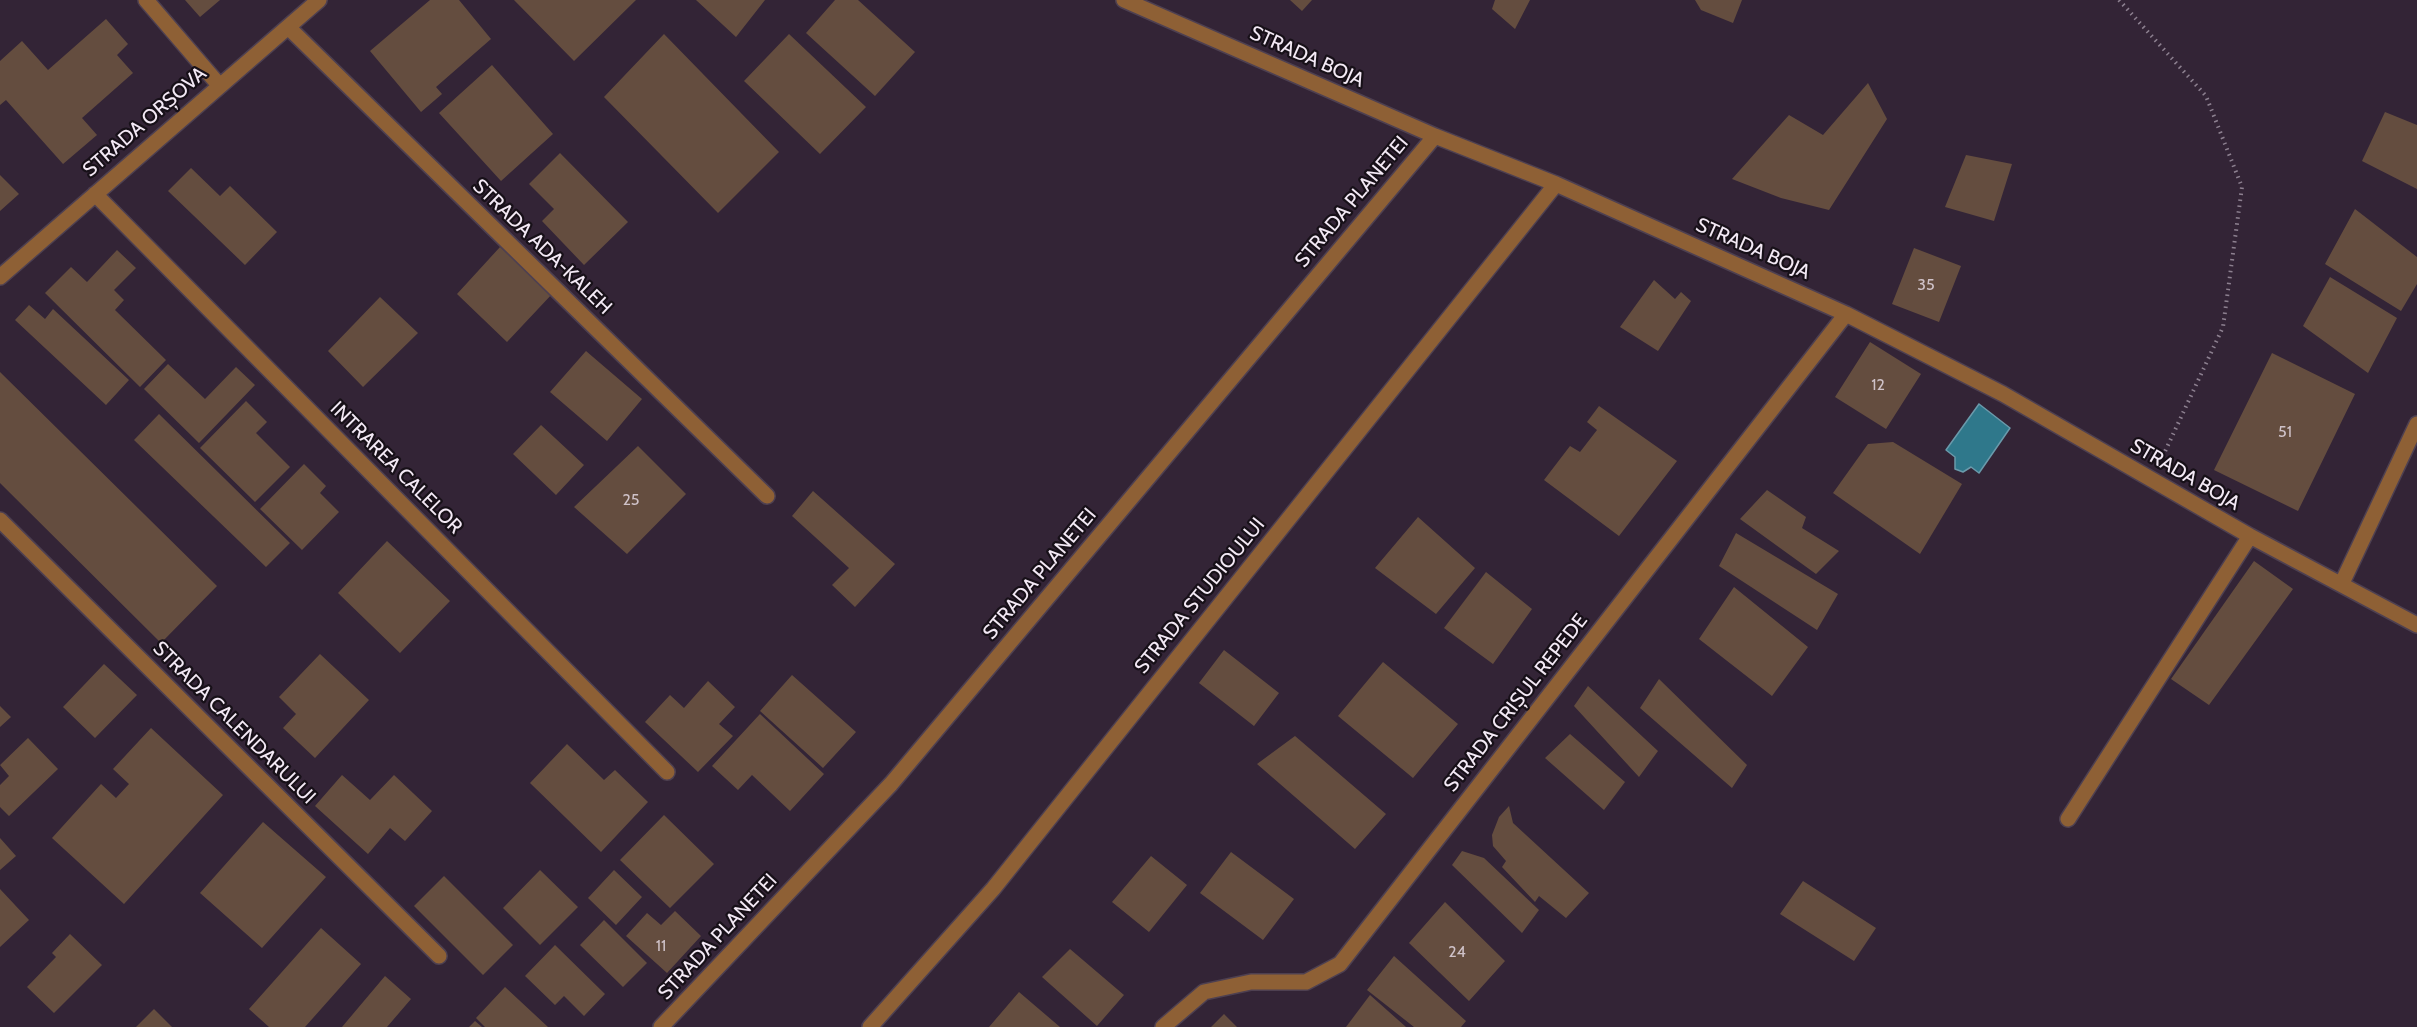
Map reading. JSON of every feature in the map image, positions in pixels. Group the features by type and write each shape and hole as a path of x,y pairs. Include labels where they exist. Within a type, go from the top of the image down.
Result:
{"street":[{"path":"146,0 219,85"},
{"name":"STRADA ORȘOVA","path":"0,277 319,0"},
{"name":"STRADA BOJA","path":"1124,0 1435,136 1556,184 1846,314 2003,394 2250,536 2417,625"},
{"name":"STRADA ADA-KALEH","path":"288,27 767,496"},
{"name":"STRADA PLANETEI","path":"662,1027 891,784 1435,136"},
{"name":"STRADA STUDIOULUI","path":"870,1027 993,889 1556,184"},
{"name":"INTRAREA CALELOR","path":"95,194 667,772"},
{"name":"STRADA CRIȘUL REPEDE","path":"1163,1027 1204,992 1251,982 1306,982 1340,964 1846,314"},
{"path":"2342,583 2417,424"},
{"name":"STRADA CALENDARULUI","path":"0,520 439,956"},
{"path":"2068,819 2250,536"}],"path":[{"path":"2120,0 2206,96 2242,187 2223,327 2152,480"}],"water":[{"path":"1979,404 2010,428 1979,473 1971,467 1963,472 1955,469 1955,457 1946,450"}],"building":[{"path":"185,0 220,0 200,17"},
{"path":"430,0 459,0 491,39 436,87 442,94 421,112 370,51"},
{"path":"514,0 636,0 574,61"},
{"path":"696,0 765,0 736,37"},
{"path":"835,0 858,0 915,52 875,96 806,33"},
{"path":"1290,0 1312,0 1302,11"},
{"path":"1495,0 1530,0 1515,29 1492,9"},
{"path":"1695,0 1742,0 1733,23 1701,10"},
{"path":"106,19 128,44 117,55 133,73 82,118 97,135 63,164 6,100 0,105 0,61 22,41 48,70"},
{"path":"664,34 779,152 718,213 604,97"},
{"path":"789,34 866,107 820,154 744,81"},
{"path":"492,65 553,134 501,181 439,113"},
{"path":"1868,83 1887,119 1829,210 1781,198 1732,179 1789,115 1823,135"},
{"path":"2385,112 2417,125 2417,189 2362,161"},
{"path":"560,153 628,222 584,265 542,221 554,209 529,184"},
{"path":"1966,155 2012,164 1994,221 1945,207"},
{"path":"191,168 220,196 230,186 277,232 245,265 168,191"},
{"path":"0,175 19,194 0,211"},
{"path":"2355,209 2417,257 2417,284 2401,311 2325,264"},
{"path":"500,247 553,293 507,342 457,294"},
{"path":"1914,248 1961,266 1939,322 1892,304"},
{"path":"117,250 136,268 114,290 124,300 115,310 166,360 140,387 45,293 71,267 87,282"},
{"path":"2330,277 2397,318 2368,373 2303,326"},
{"path":"1654,280 1675,299 1681,292 1691,301 1658,351 1620,327"},
{"path":"380,297 418,333 363,387 328,351"},
{"path":"29,305 45,319 53,309 129,380 106,405 15,320"},
{"path":"1870,342 1921,374 1886,429 1835,397"},
{"path":"586,351 642,399 607,441 550,392"},
{"path":"2272,353 2355,394 2298,511 2214,470"},
{"path":"168,364 205,399 236,367 255,385 199,443 144,389"},
{"path":"0,372 217,586 161,643 0,483"},
{"path":"246,401 267,422 256,433 290,467 255,502 200,448"},
{"path":"1599,406 1677,461 1619,536 1544,480 1570,446 1580,452 1597,430 1587,422"},
{"path":"159,414 290,543 266,567 134,440"},
{"path":"541,425 584,465 556,495 513,454"},
{"path":"1893,442 1962,484 1920,554 1833,493 1868,444"},
{"path":"638,446 686,494 627,554 574,507"},
{"path":"304,464 326,486 320,493 339,512 302,550 260,509"},
{"path":"1767,490 1806,517 1802,528 1839,551 1816,574 1740,519"},
{"path":"813,491 895,564 855,607 832,585 849,568 792,516"},
{"path":"1418,517 1475,568 1436,614 1375,568"},
{"path":"1736,533 1838,594 1817,630 1719,566"},
{"path":"387,541 450,601 400,653 338,593"},
{"path":"2254,561 2293,589 2209,705 2171,679"},
{"path":"1486,572 1532,609 1493,664 1444,628"},
{"path":"1734,587 1808,647 1772,696 1699,639"},
{"path":"1224,650 1279,693 1254,726 1199,683"},
{"path":"320,654 369,700 315,758 283,728 296,714 279,697"},
{"path":"1383,662 1458,724 1413,778 1338,716"},
{"path":"104,664 137,695 95,738 63,707"},
{"path":"792,675 856,732 823,768 760,711"},
{"path":"1659,679 1747,765 1732,788 1640,708"},
{"path":"708,681 735,707 719,724 733,736 698,772 645,722 670,695 684,708"},
{"path":"1588,686 1658,751 1639,777 1574,706"},
{"path":"0,706 11,717 0,727"},
{"path":"760,714 824,774 790,811 752,775 738,790 712,766"},
{"path":"151,728 223,795 124,904 52,838 101,784 116,798 129,784 113,769"},
{"path":"1570,734 1625,782 1604,810 1545,758"},
{"path":"1295,736 1386,814 1355,849 1257,764"},
{"path":"28,738 58,769 9,816 0,807 0,785 9,776 0,765"},
{"path":"567,744 604,780 615,770 648,802 601,852 530,783"},
{"path":"342,775 370,800 394,775 432,811 405,841 390,828 368,854 315,806"},
{"path":"1509,806 1513,823 1589,893 1566,918 1539,896 1535,902 1502,867 1506,861 1493,846 1492,835 1499,817"},
{"path":"664,815 714,864 670,908 620,860"},
{"path":"263,822 326,877 262,948 200,893"},
{"path":"0,838 16,856 0,870"},
{"path":"1462,851 1484,858 1539,910 1522,933 1452,865"},
{"path":"1231,852 1294,899 1263,940 1200,893"},
{"path":"1151,856 1187,885 1149,932 1112,902"},
{"path":"540,870 578,907 540,945 503,908"},
{"path":"614,870 642,897 616,925 588,898"},
{"path":"444,876 513,945 483,975 414,906"},
{"path":"1803,881 1876,928 1854,961 1780,914"},
{"path":"0,889 29,920 0,947"},
{"path":"1445,902 1505,961 1469,1001 1409,943"},
{"path":"675,911 701,936 667,973 626,936 647,913 661,925"},
{"path":"604,920 647,963 623,987 580,945"},
{"path":"321,928 361,964 305,1027 269,1027 249,1009"},
{"path":"70,934 102,965 54,1013 27,987 56,957 52,953"},
{"path":"555,945 605,994 584,1016 564,996 555,1005 525,976"},
{"path":"1070,949 1124,995 1097,1026 1042,977"},
{"path":"1394,956 1466,1021 1461,1027 1414,1027 1367,990"},
{"path":"385,976 411,999 387,1027 342,1027"},
{"path":"505,987 548,1027 485,1027 476,1018"},
{"path":"1019,992 1060,1027 989,1027"},
{"path":"1370,995 1406,1027 1346,1027"},
{"path":"154,1009 172,1027 136,1027"},
{"path":"1224,1014 1237,1027 1211,1027"},
{"path":"475,1021 482,1027 469,1027"}]}
